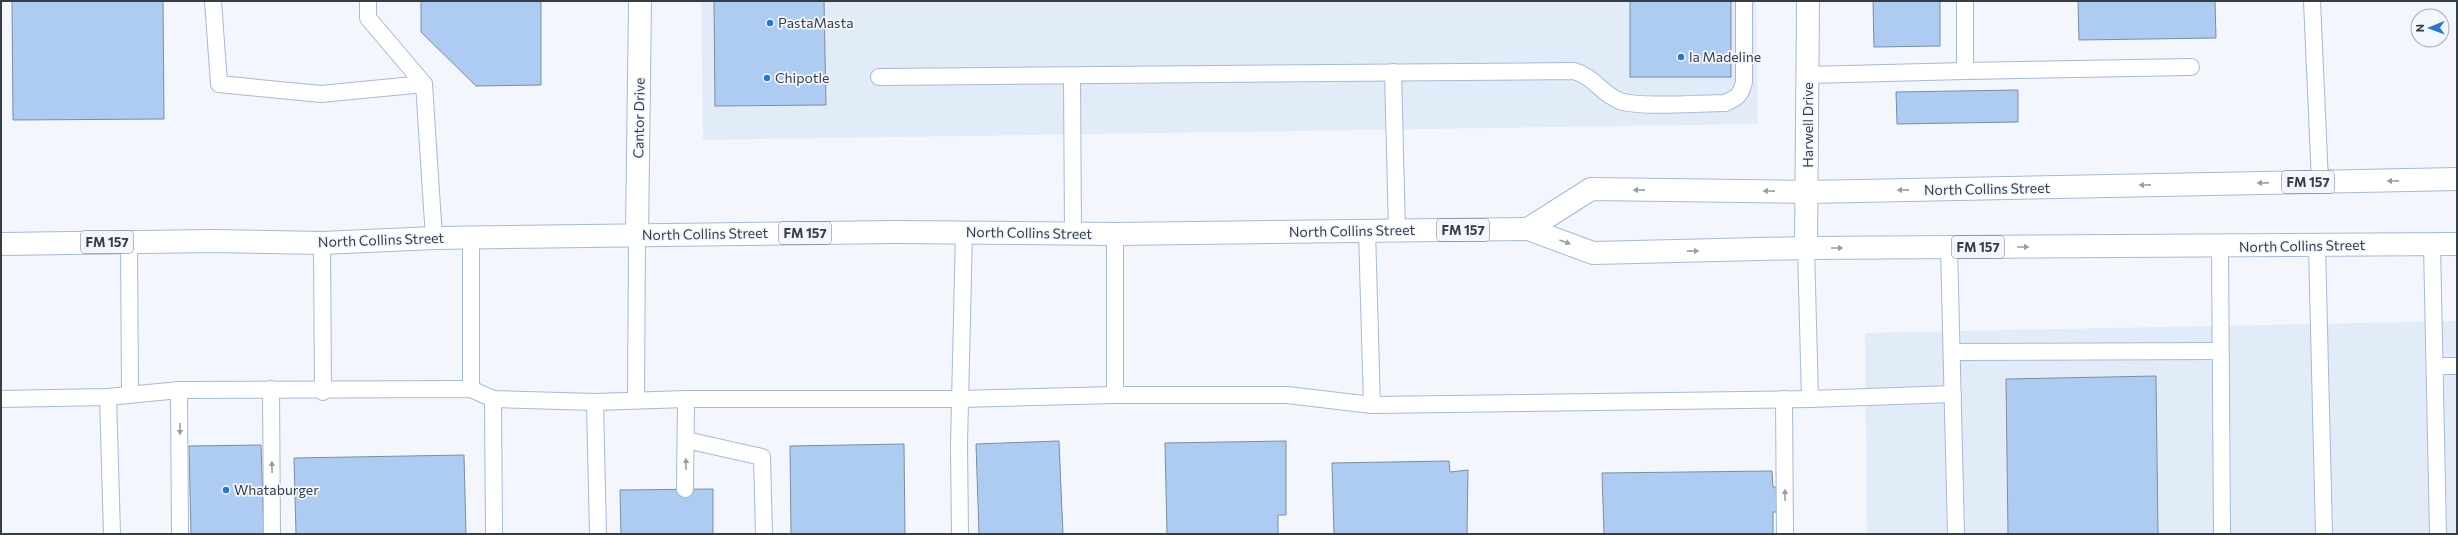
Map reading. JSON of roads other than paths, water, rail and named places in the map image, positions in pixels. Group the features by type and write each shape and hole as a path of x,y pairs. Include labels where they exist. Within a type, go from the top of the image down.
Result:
{"main road":[{"name":"Cantor Drive","path":"637,235 640,1"},
{"name":"Harwell Drive","path":"1806,248 1808,192 1808,1"},
{"name":"North Collins Street","path":"1528,229 1591,189 1808,192 2457,179"},
{"name":"North Collins Street","path":"1,244 129,242 322,243 434,238 637,235 964,232 1115,234 1528,229 1593,252 1806,248 2220,247 2457,244"}],"lane":[{"path":"213,1 219,84 321,94 424,84"},
{"path":"368,1 368,18 424,84 434,238"},
{"path":"879,77 1574,71 1587,75 1602,90 1622,102 1642,104 1724,102 1736,98 1742,92 1744,82 1744,1"},
{"path":"1964,1 1965,70"},
{"path":"2312,1 2320,182"},
{"path":"1808,75 1965,70 2190,67"},
{"path":"1393,72 1397,231"},
{"path":"1072,76 1073,233"},
{"path":"1367,231 1372,405"},
{"path":"960,534 960,399 964,232"},
{"path":"1115,234 1115,395"},
{"path":"636,400 637,235"},
{"path":"470,389 471,238"},
{"path":"129,242 130,394"},
{"path":"322,243 323,392"},
{"path":"2432,245 2438,534"},
{"path":"2317,246 2324,534"},
{"path":"1949,247 1956,534"},
{"path":"2220,247 2222,534"},
{"path":"1806,248 1810,399"},
{"path":"1952,352 2220,351"},
{"path":"2434,366 2457,366"},
{"path":"271,389 272,534"},
{"path":"1,399 108,397 179,390 271,389 323,392 470,389 493,399 595,402 686,399 960,399 1115,395 1287,395 1372,405 1784,400 1953,394"},
{"path":"179,390 180,534"},
{"path":"108,397 112,534"},
{"path":"493,399 494,534"},
{"path":"686,399 686,489"},
{"path":"1784,400 1785,534"},
{"path":"595,402 595,532"},
{"path":"686,440 762,457 764,534"}],"place":[{"name":"PastaMasta","path":"770,23"},
{"name":"la Madeline","path":"1681,57"},
{"name":"Chipotle","path":"767,78"},
{"name":"Whataburger","path":"226,490"}]}
